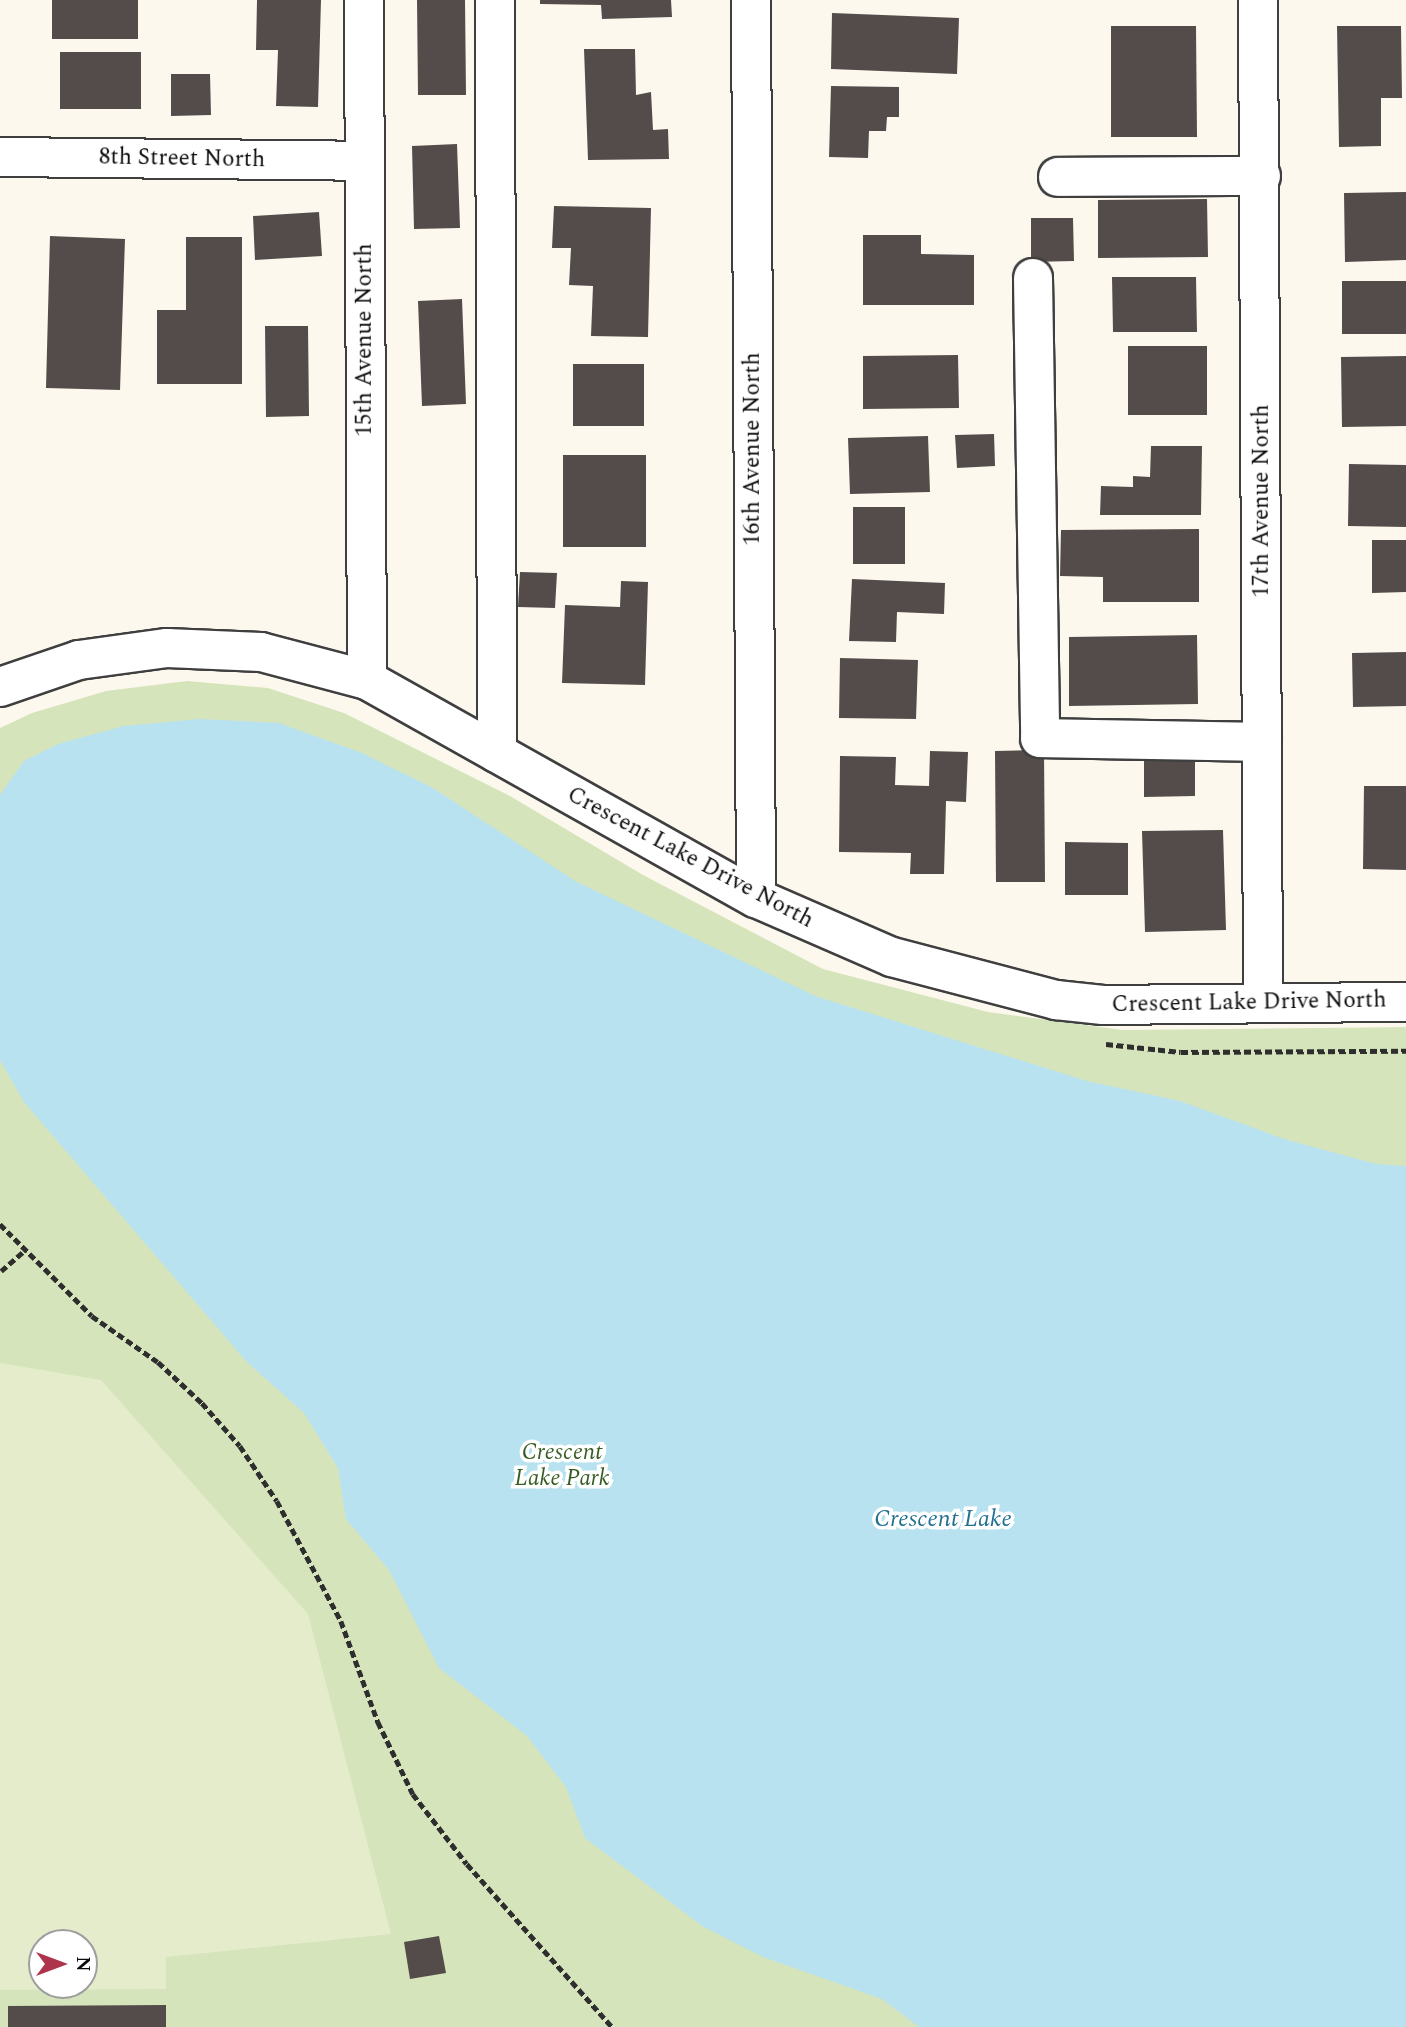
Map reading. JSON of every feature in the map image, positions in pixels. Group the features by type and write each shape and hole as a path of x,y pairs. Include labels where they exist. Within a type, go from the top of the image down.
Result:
{"street":[{"name":"15th Avenue North","path":"364,0 368,680"},
{"path":"495,0 498,753"},
{"name":"16th Avenue North","path":"751,0 756,898"},
{"name":"17th Avenue North","path":"1258,0 1264,1003"},
{"name":"8th Street North","path":"0,157 365,161"},
{"path":"1058,177 1261,176"},
{"path":"1033,278 1040,738 1262,742"},
{"name":"Crescent Lake Drive North","path":"0,687 79,660 167,648 261,652 368,680 756,898 892,957 1056,1000 1103,1005 1406,1002"}],"path":[{"path":"0,1224 92,1316 158,1362 240,1446 276,1501 341,1621 378,1722 413,1794 467,1864 612,2027"},
{"path":"1,1271 26,1250"}],"green space":[{"name":"Crescent Lake","path":"187,681 268,688 344,713 510,796 643,875 823,969 988,1012 1123,1030 1406,1027 1406,2027 0,2027 0,728 32,713 106,691"},
{"path":"0,1363 101,1380 308,1614 391,1934 166,1957 166,1989 98,1989 98,1929 28,1929 28,1990 0,1990"}],"water":[{"name":"Crescent Lake","path":"199,719 279,723 362,753 433,788 575,881 815,996 1087,1081 1180,1101 1284,1139 1376,1164 1406,1166 1406,2027 919,2027 882,1999 763,1957 702,1926 585,1838 566,1787 527,1736 439,1668 389,1570 346,1519 338,1468 304,1413 246,1361 24,1102 0,1060 0,795 24,761 58,744 124,726"}],"building":[{"path":"52,0 138,0 138,39 52,39"},
{"path":"257,0 321,0 318,107 276,106 278,50 256,50"},
{"path":"417,0 465,0 466,95 418,95"},
{"path":"540,0 671,0 672,17 602,19 601,5 540,4"},
{"path":"832,13 959,18 957,74 831,69"},
{"path":"1111,26 1196,26 1197,137 1111,137"},
{"path":"1337,26 1401,26 1402,98 1381,98 1381,146 1339,147"},
{"path":"584,49 635,49 636,95 651,92 653,130 668,129 669,159 588,160"},
{"path":"60,52 141,52 141,109 60,109"},
{"path":"171,74 210,74 211,115 171,116"},
{"path":"831,86 899,87 899,117 887,117 886,131 869,131 868,158 829,157"},
{"path":"457,144 460,228 414,229 412,146"},
{"path":"1406,192 1406,260 1345,262 1344,193"},
{"path":"1207,199 1208,257 1098,258 1098,200"},
{"path":"554,206 651,208 648,337 591,336 593,286 569,285 571,248 552,248"},
{"path":"319,212 322,256 255,260 253,216"},
{"path":"1031,218 1073,218 1074,261 1031,262"},
{"path":"863,235 921,235 921,254 974,255 974,305 863,305"},
{"path":"50,236 125,239 120,390 46,388"},
{"path":"186,237 242,237 242,384 157,384 157,310 186,310"},
{"path":"1112,277 1196,277 1197,332 1113,332"},
{"path":"1342,281 1406,281 1406,334 1342,334"},
{"path":"462,299 466,404 422,406 418,301"},
{"path":"265,326 308,326 309,416 266,417"},
{"path":"1128,346 1207,346 1207,415 1128,415"},
{"path":"958,355 959,408 863,409 863,356"},
{"path":"1406,356 1406,426 1342,427 1341,357"},
{"path":"573,364 644,364 644,426 573,426"},
{"path":"994,434 995,466 957,468 955,435"},
{"path":"928,436 930,492 850,494 848,438"},
{"path":"1151,446 1202,446 1201,515 1100,515 1101,486 1133,487 1133,476 1150,477"},
{"path":"563,455 646,455 646,547 563,547"},
{"path":"1349,464 1406,465 1406,527 1348,526"},
{"path":"853,507 905,507 905,564 853,564"},
{"path":"1199,529 1199,602 1103,602 1103,577 1060,576 1061,530"},
{"path":"1372,540 1406,540 1406,592 1372,593"},
{"path":"520,572 557,573 555,608 518,607"},
{"path":"852,579 945,583 944,614 897,612 896,642 849,641"},
{"path":"621,581 648,582 645,685 562,683 565,605 620,607"},
{"path":"1197,635 1198,704 1069,706 1069,637"},
{"path":"1406,652 1406,706 1353,707 1352,653"},
{"path":"840,658 918,660 916,719 839,718"},
{"path":"1044,750 1045,882 996,882 995,751"},
{"path":"930,751 968,752 966,802 946,801 944,874 910,874 911,853 839,852 840,756 896,757 895,785 929,786"},
{"path":"1144,754 1195,754 1195,796 1144,797"},
{"path":"1364,786 1406,786 1406,870 1363,869"},
{"path":"1223,830 1226,930 1145,932 1142,831"},
{"path":"1065,842 1128,843 1128,895 1065,895"},
{"path":"439,1936 446,1973 410,1979 404,1942"},
{"path":"166,2005 166,2027 8,2027 8,2006"}],"park label":[{"name":"Crescent Lake Park","path":"562,1466"}]}
